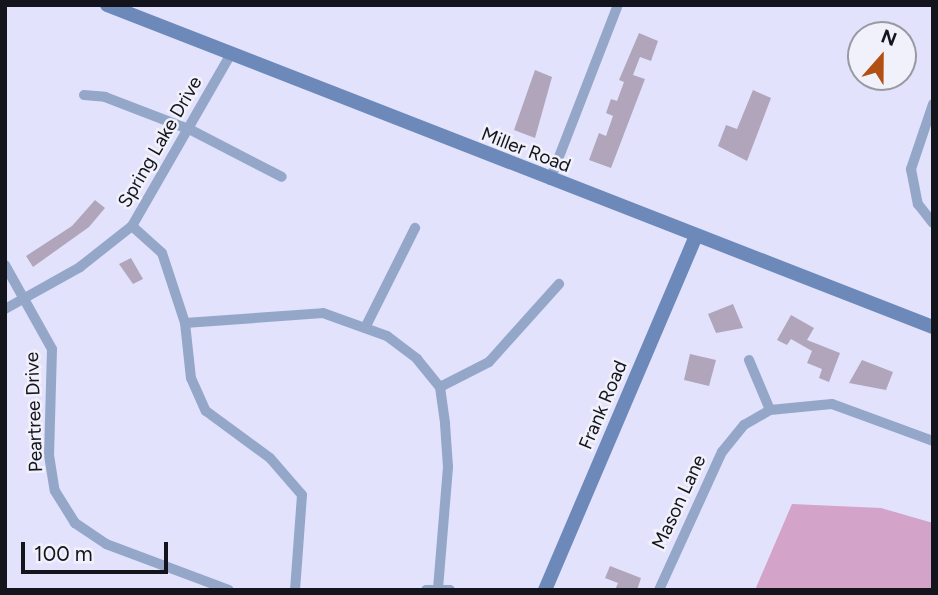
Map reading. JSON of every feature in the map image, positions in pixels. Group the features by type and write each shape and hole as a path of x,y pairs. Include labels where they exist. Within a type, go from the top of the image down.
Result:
{"street":[{"name":"Miller Road","path":"107,5 550,180 933,327"},
{"path":"550,180 618,5"},
{"name":"Spring Lake Drive","path":"5,309 80,267 132,226 191,130 231,54"},
{"path":"84,95 105,97 191,130 282,177"},
{"path":"933,104 911,170 918,204 933,223"},
{"path":"132,226 162,253 186,323 191,377 206,411 270,458 302,495 295,590"},
{"path":"365,328 415,228"},
{"name":"Frank Road","path":"545,590 696,236"},
{"name":"Peartree Drive","path":"5,265 52,349 49,456 55,491 75,523 106,544 229,590"},
{"path":"440,387 489,362 559,284"},
{"path":"186,323 323,313 402,345 440,387 448,467 438,588"},
{"path":"749,360 770,410"},
{"name":"Mason Lane","path":"659,590 722,452 744,425 770,410 831,404 933,441"},
{"path":"426,590 450,590"}],"shaded area":[{"path":"792,504 881,508 933,523 933,590 755,590"}],"building":[{"path":"639,33 658,41 651,61 640,57 633,75 645,79 611,168 589,160 599,133 606,136 613,116 606,113 611,99 617,101 624,82 619,80"},
{"path":"535,70 552,77 535,138 514,130"},
{"path":"753,90 771,98 747,161 718,146 726,125 737,129"},
{"path":"95,200 105,208 89,227 33,267 26,256 72,226"},
{"path":"131,258 143,279 133,284 119,264"},
{"path":"733,304 743,328 716,333 708,314"},
{"path":"791,315 814,328 807,340 840,353 829,382 819,378 822,369 807,363 812,351 791,339 787,345 777,340"},
{"path":"690,354 716,360 709,386 684,380"},
{"path":"862,360 893,372 886,390 849,383"},
{"path":"610,566 641,578 637,590 615,590 618,583 605,578"}]}
